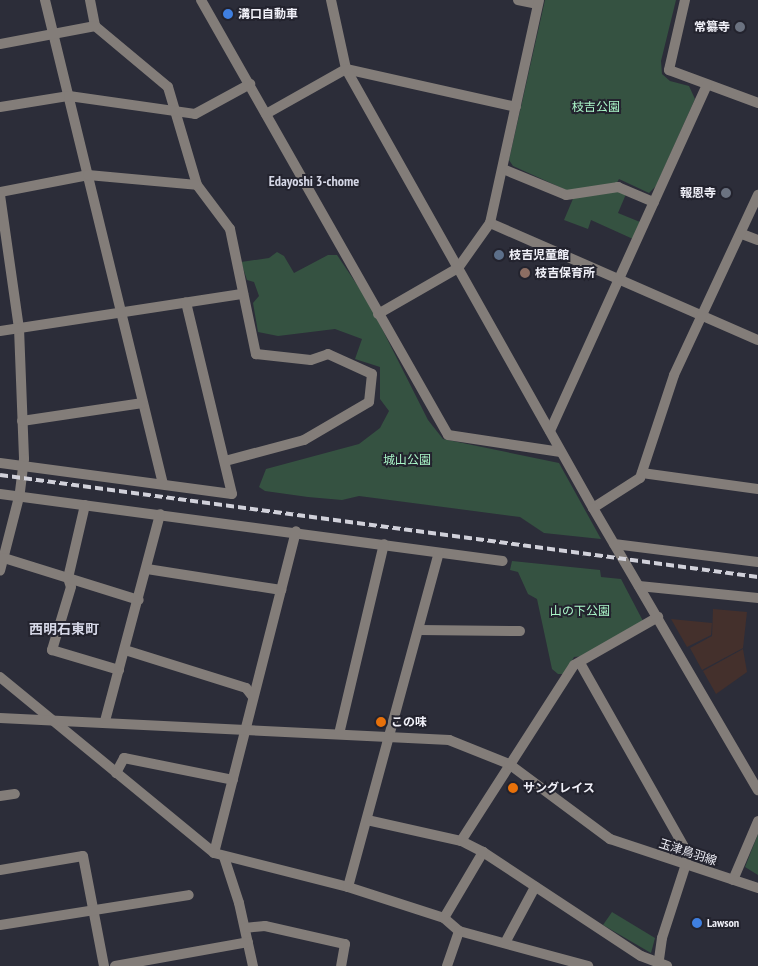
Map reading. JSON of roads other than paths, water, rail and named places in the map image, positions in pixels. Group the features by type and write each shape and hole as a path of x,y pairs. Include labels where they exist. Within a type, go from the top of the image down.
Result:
{"street":[{"path":"45,0 163,484"},
{"path":"90,0 95,26 168,86 174,113 197,185 230,228 256,354 311,360 328,354 372,374 369,402 304,440 225,461"},
{"path":"200,0 250,84 378,314 448,435 561,452"},
{"path":"331,0 346,69 592,508 658,617 758,790"},
{"path":"378,314 458,268 490,223 538,2 518,0"},
{"path":"685,0 669,70 758,104"},
{"path":"0,44 95,26"},
{"path":"266,114 346,69 516,107"},
{"path":"0,107 69,96 174,113 195,114 250,84"},
{"path":"550,431 707,85"},
{"path":"503,169 566,195 618,187 654,202"},
{"path":"0,571 20,497 23,467 19,328 0,194 88,175 197,185"},
{"path":"592,508 640,478 674,375 742,234 758,195"},
{"path":"490,223 620,278 758,340"},
{"path":"742,234 758,240"},
{"path":"0,331 243,294"},
{"path":"0,464 232,494 186,302"},
{"path":"22,421 144,403"},
{"path":"642,473 758,489"},
{"path":"0,494 296,531 439,553 503,560"},
{"path":"85,505 68,578 71,587 52,650 119,670"},
{"path":"106,721 160,514"},
{"path":"214,853 247,730 296,531"},
{"path":"339,734 384,544"},
{"path":"614,544 758,562"},
{"path":"348,886 439,553"},
{"path":"4,558 139,600"},
{"path":"147,569 281,590"},
{"path":"639,586 758,598"},
{"path":"461,841 574,665 658,617"},
{"path":"419,630 520,632"},
{"path":"125,650 246,688 254,697"},
{"path":"367,820 461,841 483,852 641,956 661,965 662,938 686,864 684,848 580,663"},
{"path":"0,677 214,853 348,886 444,918 459,931 581,965"},
{"name":"玉津鳥羽線","path":"0,718 106,721 449,740 509,764 610,839 758,888"},
{"path":"116,773 124,758 233,780"},
{"path":"0,796 15,794"},
{"path":"733,880 758,821"},
{"path":"444,918 483,852"},
{"path":"0,870 83,856 104,966"},
{"path":"224,857 245,928 253,966"},
{"path":"505,943 535,887"},
{"path":"0,925 189,894"},
{"path":"245,928 265,926 345,944 341,966"},
{"path":"447,966 459,931"},
{"path":"115,966 248,942"}],"railway":[{"path":"0,475 758,577"}],"place":[{"name":"溝口自動車","path":"228,14"},
{"name":"常纂寺","path":"740,27"},
{"name":"報恩寺","path":"726,193"},
{"name":"枝吉児童館","path":"499,255"},
{"name":"枝吉保育所","path":"525,273"},
{"name":"この味","path":"381,722"},
{"name":"サングレイス","path":"513,788"},
{"name":"Lawson","path":"697,923"}],"district":[{"name":"Edayoshi 3-chome","path":"314,181"},
{"name":"西明石東町","path":"64,629"}],"park label":[{"name":"枝吉公園","path":"596,107"},
{"name":"城山公園","path":"407,460"},
{"name":"山の下公園","path":"580,611"}]}
